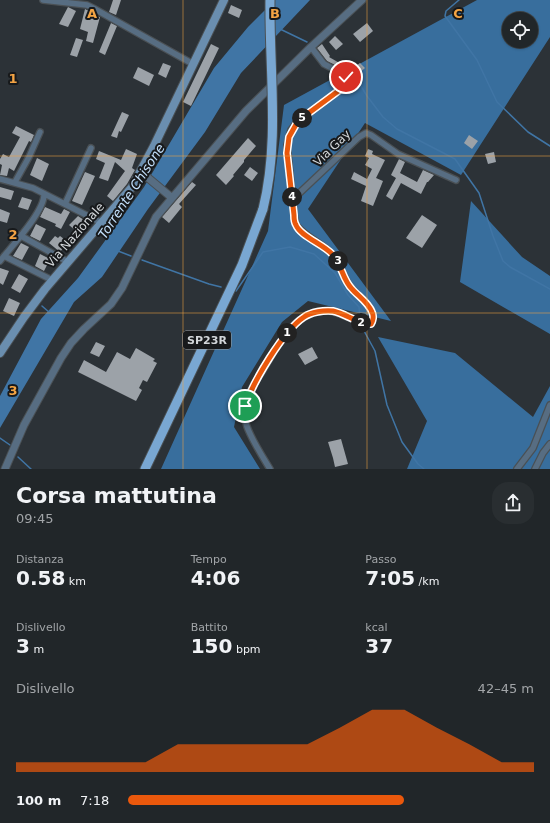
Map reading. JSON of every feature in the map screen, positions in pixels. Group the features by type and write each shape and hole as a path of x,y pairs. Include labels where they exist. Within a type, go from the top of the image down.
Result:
{"main road":[{"name":"Via Nazionale","path":"0,352 52,280 127,194 141,172 224,0"},
{"name":"SP23R","path":"145,469 242,265 266,194 271,163 273,131 270,0"}],"street":[{"path":"43,0 87,5 193,64"},
{"path":"6,469 24,425 61,358 79,334 111,304 122,288 150,227 171,197 237,120 311,47 362,0"},
{"path":"270,469 246,424 245,406 249,393 273,353 290,329 304,316 321,311 333,311 360,323 371,324 373,320 373,313 361,296 352,289 345,279 340,264 332,254 302,232 296,225 287,153 291,130 298,121 345,86 348,80 343,74 324,64 311,47"},
{"path":"15,182 29,157 40,132"},
{"name":"Via Gay","path":"292,200 359,137 366,133 374,136 398,154 456,180"},
{"path":"65,204 90,148"},
{"path":"141,172 171,197"},
{"path":"0,179 33,188 102,223"},
{"path":"0,261 35,216 44,199 44,194"},
{"path":"22,234 24,237 68,262"},
{"path":"4,256 52,280"},
{"path":"517,469 533,448 550,404"},
{"path":"535,469 543,453 550,444"}],"shaded area":[{"path":"275,0 310,0 241,73 205,132 148,209 102,277 74,302 0,428 0,396 41,319 78,278 144,187 214,68 248,27"},
{"path":"477,0 550,0 550,37 461,175 365,123 308,209 391,321 308,301 282,322 242,387 234,427 260,469 161,469 268,231 284,105"},
{"path":"471,201 522,257 550,276 550,334 460,282"},
{"path":"378,337 455,353 533,417 550,386 550,469 407,469 427,421"}],"building":[{"path":"113,0 121,0 116,15 109,12"},
{"path":"231,5 242,10 239,18 228,13"},
{"path":"68,7 76,11 68,27 59,24"},
{"path":"85,9 91,12 91,14 100,17 93,43 86,41 88,32 80,29"},
{"path":"111,23 117,26 105,55 99,52"},
{"path":"367,23 373,31 360,42 353,34"},
{"path":"335,36 343,44 336,50 329,42"},
{"path":"76,38 83,40 77,57 70,55"},
{"path":"211,44 219,48 191,106 183,102"},
{"path":"322,44 330,56 329,57 357,73 353,68 360,63 365,68 352,79 345,70 327,61 317,48"},
{"path":"163,63 171,66 166,78 158,74"},
{"path":"138,67 154,75 149,86 133,78"},
{"path":"122,112 129,115 121,132 119,131 117,138 111,136"},
{"path":"16,126 34,135 31,142 29,141 14,171 9,168 7,176 0,175 2,165 0,164 0,159 3,154 9,157 20,137 12,133"},
{"path":"469,135 478,141 472,149 464,143"},
{"path":"248,138 256,146 226,185 216,175"},
{"path":"126,149 137,154 132,168 135,170 127,184 113,201 107,196 125,171 115,162 108,181 99,178 105,163 96,159 99,151 121,160"},
{"path":"368,149 373,151 372,154 385,160 376,178 383,181 373,206 361,201 366,186 351,179 354,172 367,179 372,169 365,165 369,158 365,156"},
{"path":"494,152 496,162 488,164 485,154"},
{"path":"37,158 49,164 42,181 30,175"},
{"path":"399,159 405,162 400,173 417,182 423,170 434,175 427,182 421,194 401,183 392,200 386,196 396,178 391,175"},
{"path":"250,167 258,173 252,181 244,175"},
{"path":"85,172 95,176 82,205 72,201"},
{"path":"192,182 196,185 179,204 182,207 169,223 162,217"},
{"path":"0,187 14,191 11,200 0,197"},
{"path":"22,197 32,200 28,210 18,207"},
{"path":"45,207 61,214 64,209 70,212 61,229 55,226 56,224 40,217"},
{"path":"0,209 10,213 7,223 0,221"},
{"path":"422,215 437,225 422,248 406,238"},
{"path":"78,216 87,222 77,232 69,225"},
{"path":"36,224 46,229 40,241 30,236"},
{"path":"55,236 58,238 60,236 68,242 60,252 49,243"},
{"path":"21,243 29,247 22,260 13,256"},
{"path":"40,254 50,259 44,271 35,266"},
{"path":"0,268 9,271 3,285 0,283"},
{"path":"19,274 28,279 20,293 11,288"},
{"path":"9,298 20,303 14,316 3,311"},
{"path":"96,342 105,346 99,357 90,353"},
{"path":"312,347 318,358 305,365 298,354"},
{"path":"136,348 155,359 153,361 157,363 147,382 143,380 139,388 142,390 136,401 78,372 84,360 106,372 117,352 130,359"},
{"path":"341,439 348,464 335,467 328,442"}],"waterway":[{"path":"459,0 446,11 445,16 477,60 497,102 528,132 550,146"},
{"path":"280,29 307,42"},
{"path":"356,78 367,96 383,117 397,129 455,159 479,193 503,261 510,267 550,289"},
{"path":"236,291 263,252 290,247 314,254 335,273 348,295 359,307 360,318"},
{"path":"118,251 131,256"},
{"path":"142,260 221,287"},
{"path":"42,306 50,313"},
{"path":"363,329 375,351 387,405 402,442 418,464 424,469"},
{"path":"0,438 10,445"},
{"path":"18,457 31,469"}],"route":[{"path":"245,406 249,393 273,353 290,329 304,316 321,311 333,311 360,323 371,324 373,320 373,313 361,296 352,289 345,279 340,264 332,254 302,232 296,225 287,153 287,145 294,125 303,116 318,107 345,86 348,80 346,77"}],"water label":[{"name":"Torrente Chisone","path":"131,191"}]}
